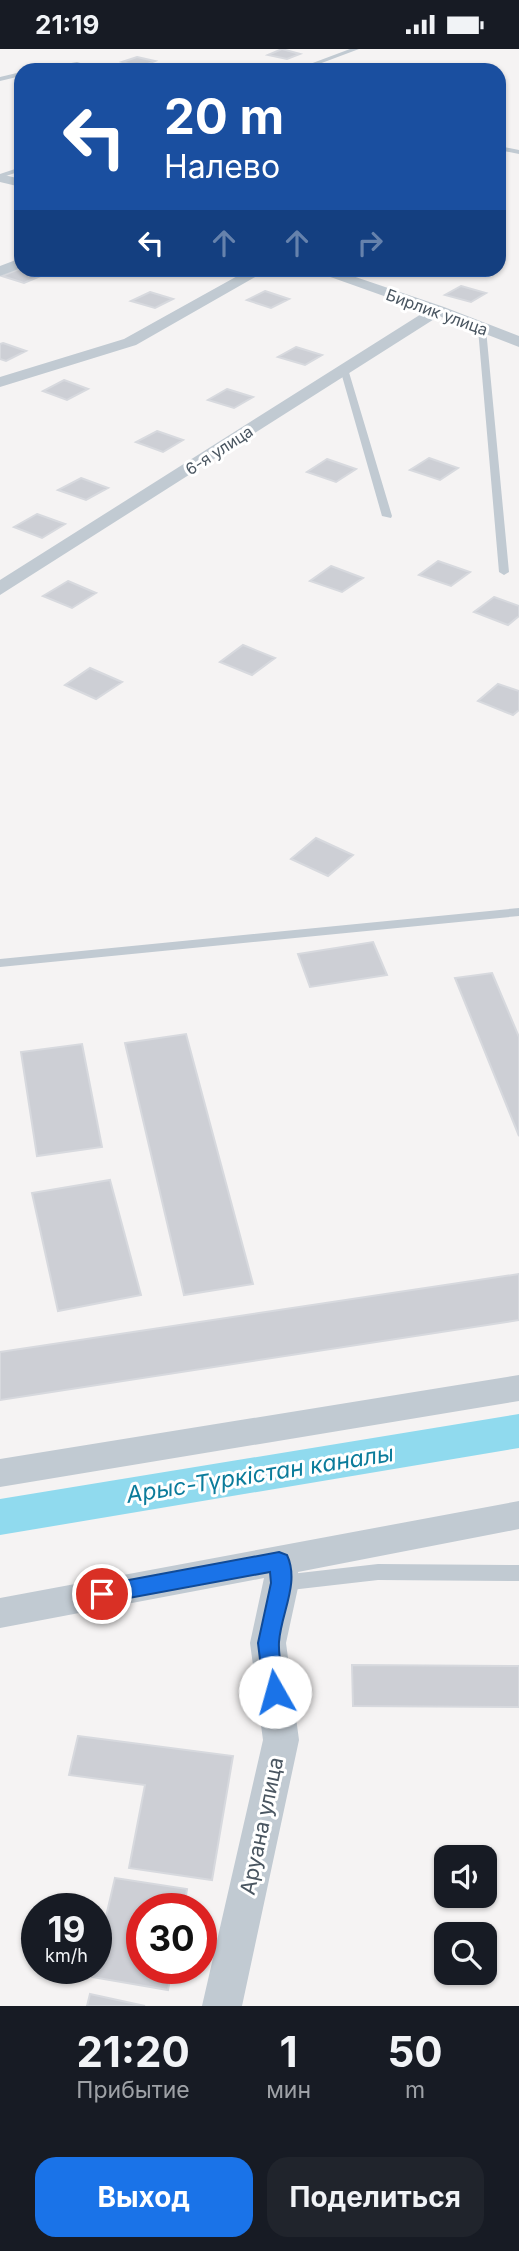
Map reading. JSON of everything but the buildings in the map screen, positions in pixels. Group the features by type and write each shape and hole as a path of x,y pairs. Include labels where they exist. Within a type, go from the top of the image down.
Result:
{"street":[{"path":"0,382 130,342 248,277"},
{"name":"Бирлик улица","path":"339,277 438,310 519,342"},
{"name":"6-я улица","path":"0,589 438,310"},
{"path":"0,1473 519,1388"},
{"path":"0,1613 281,1572 519,1515"},
{"name":"Аруана улица","path":"222,2006 281,1741 268,1643 281,1572"}],"lane":[{"path":"338,49 353,50"},
{"path":"317,63 353,50"},
{"path":"482,329 504,572"},
{"path":"344,369 387,516"},
{"path":"0,963 518,914"},
{"path":"281,1572 519,1573"}],"waterway":[{"name":"Арыс-Түркістан каналы","path":"0,1517 519,1431"}],"route":[{"path":"102,1594 279,1561 282,1583 268,1643 275,1692"}]}
